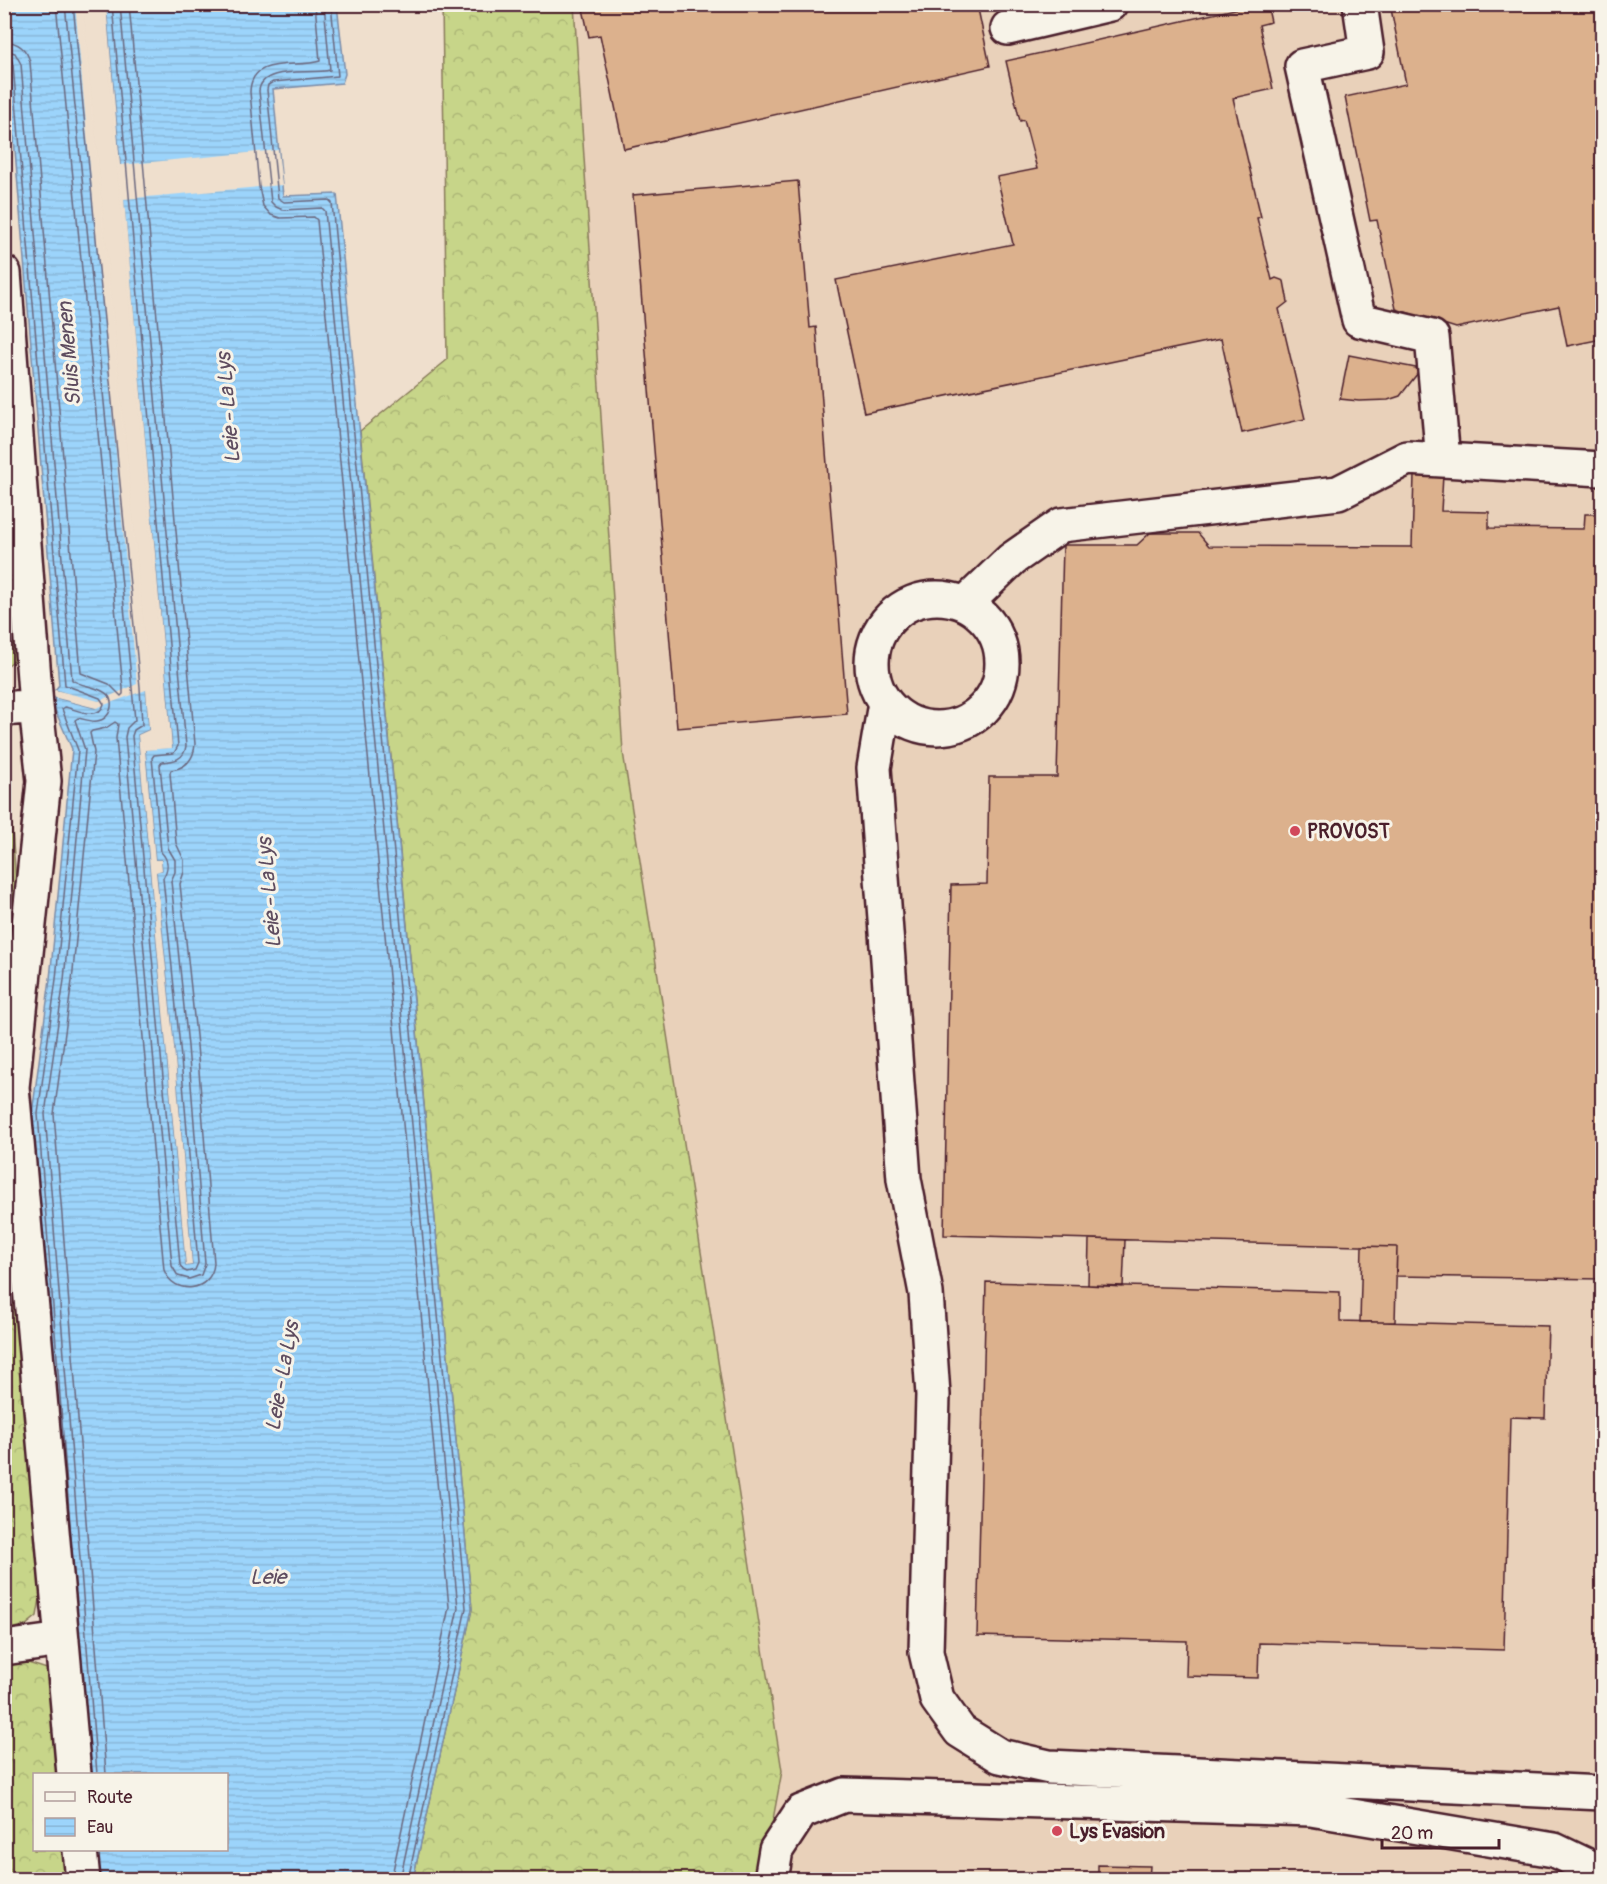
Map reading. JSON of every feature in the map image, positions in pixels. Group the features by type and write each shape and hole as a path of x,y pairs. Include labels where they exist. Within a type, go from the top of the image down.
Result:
{"street":[{"path":"1008,28 1110,4"},
{"path":"1360,4 1368,52 1302,66 1359,320 1432,337 1443,460"},
{"path":"4,273 20,708 44,781 8,1087 74,1773"},
{"path":"965,604 1012,559 1061,525 1338,493 1407,458 1602,470"},
{"path":"944,599 965,604 982,616 995,633 1002,654 1001,675 994,695 980,712 962,723 941,728 921,726 901,718 885,703 875,684 872,663 876,641 886,623 903,608 922,600 944,599"},
{"path":"885,703 874,768 903,1179 926,1293 933,1395 926,1652 937,1700 960,1731 1000,1756 1049,1767 1602,1793"},
{"path":"4,1648 62,1640"},
{"path":"771,1880 776,1850 801,1812 844,1795 1311,1809 1554,1850 1602,1873"},
{"path":"80,1851 83,1880"}],"shaded area":[{"path":"574,5 1602,5 1602,1879 762,1879 782,1771 623,752"}],"green space":[{"path":"442,5 574,5 623,752 782,1771 762,1879 413,1879 472,1609 360,431 447,360"},
{"path":"4,524 15,660 5,667 4,667"},
{"path":"4,773 8,781 20,932 4,1074"},
{"path":"4,1174 42,1588 37,1616 26,1625 5,1631"},
{"path":"19,1660 47,1669 57,1773 33,1773 33,1851 64,1851 67,1879 5,1879 4,1665"}],"water":[{"name":"Leie","path":"4,5 79,5 146,686 149,730 138,735 186,1266 192,1265 174,1047 156,871 162,870 161,860 155,860 145,749 172,747 106,5 337,5 345,74 342,83 273,89 283,196 337,194 472,1609 413,1879 92,1879 89,1851 228,1851 228,1773 84,1773 32,1114 50,979 72,749 49,696 95,708 98,704 55,690 59,685"}],"pier":[{"path":"75,4 82,4 149,686 152,731 141,736 142,747 169,745 103,4 106,5 120,165 278,150 282,185 124,199 172,748 145,750 155,860 161,860 162,870 156,872 174,1047 192,1265 186,1266 138,735 149,730 146,690 96,708 49,696 51,694 79,701 53,692 55,690 99,701 137,684","holes":["159,926 171,1047 189,1263"]}],"building":[{"path":"582,4 977,4 990,66 624,149 600,35 589,37"},
{"path":"1257,4 1267,4 1271,22 1259,25 1273,89 1233,98 1261,217 1257,218 1272,280 1276,278 1284,281 1288,302 1279,309 1305,419 1242,433 1221,339 864,413 836,280 1013,244 997,177 1037,169 1024,120 1020,121 1006,61"},
{"path":"1390,4 1602,4 1602,339 1567,346 1559,306 1456,328 1396,309 1377,220 1370,221 1345,97 1406,84"},
{"path":"798,181 810,328 816,327 847,714 677,728 633,195"},
{"path":"1349,355 1421,369 1400,396 1388,400 1340,399"},
{"name":"PROVOST","path":"1414,475 1443,475 1441,511 1489,512 1489,528 1584,529 1585,514 1602,514 1602,1279 1396,1276 1397,1247 944,1235 951,885 987,884 989,777 1057,777 1063,545 1137,545 1150,533 1198,533 1209,546 1412,547"},
{"path":"1089,1239 1125,1240 1123,1287 1088,1285"},
{"path":"1362,1246 1397,1247 1395,1322 1360,1322"},
{"path":"986,1282 1340,1292 1340,1321 1548,1326 1545,1418 1510,1417 1504,1650 1259,1643 1258,1678 1186,1676 1187,1641 977,1636"},
{"path":"1098,1865 1150,1866 1149,1880 1098,1880"}],"place":[{"name":"PROVOST","path":"1295,831"},
{"name":"Lys Evasion","path":"1057,1831"}],"water label":[{"name":"Sluis Menen","path":"69,354"},
{"name":"Leie - La Lys","path":"228,408"},
{"name":"Leie - La Lys","path":"269,893"},
{"name":"Leie - La Lys","path":"282,1376"}]}
